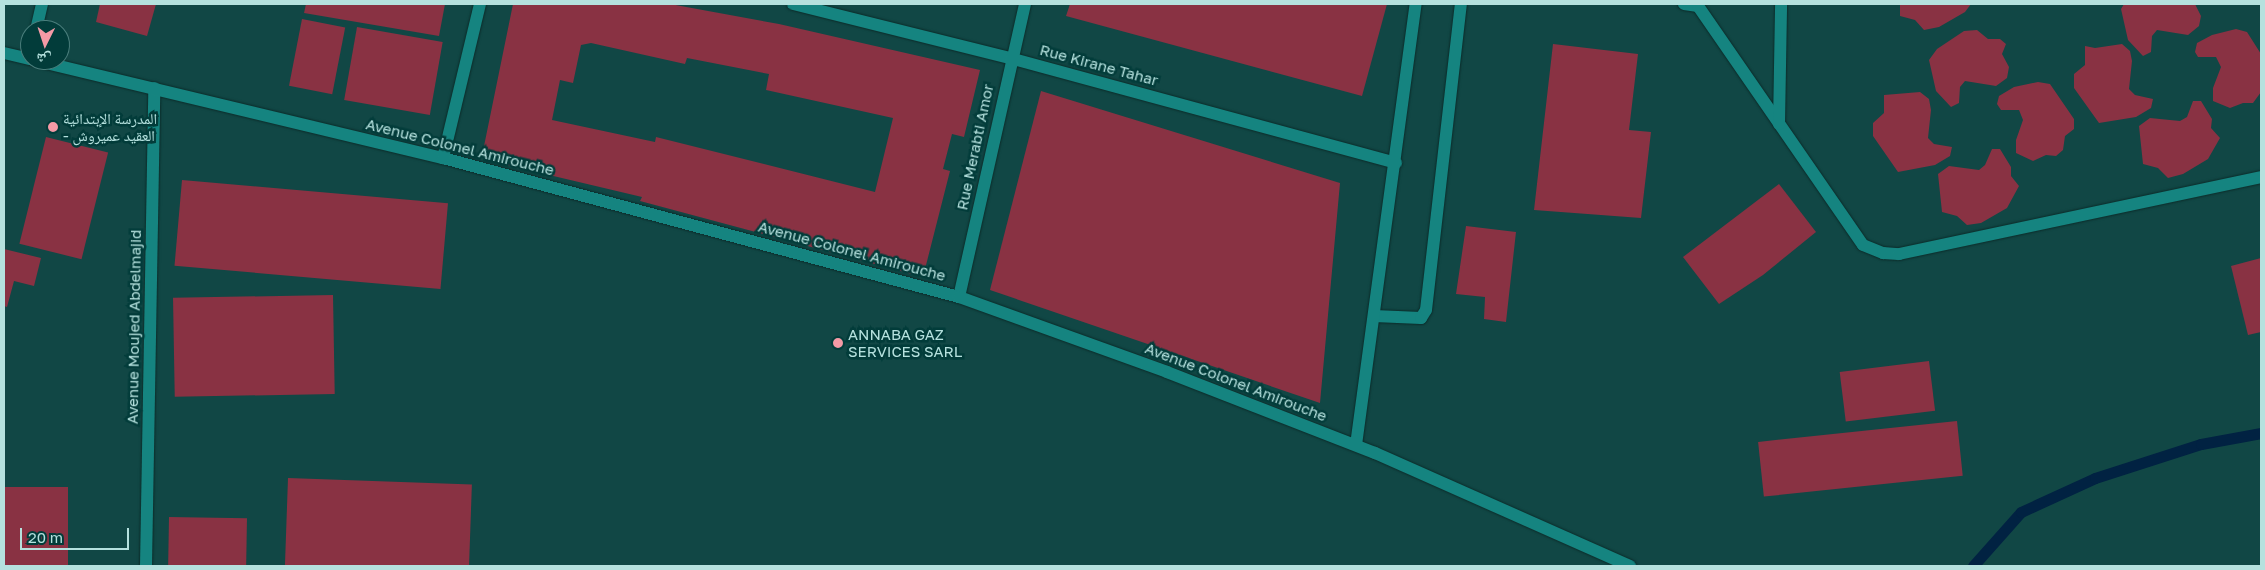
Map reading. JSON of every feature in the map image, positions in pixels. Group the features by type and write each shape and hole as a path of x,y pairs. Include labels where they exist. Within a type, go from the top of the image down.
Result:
{"street":[{"path":"38,20 42,4"},
{"path":"443,158 480,4"},
{"name":"Rue Kirane Tahar","path":"793,4 1010,58 1396,163"},
{"name":"Rue Merabti Amor","path":"959,297 1010,58 1025,4"},
{"path":"1356,445 1396,163 1416,4"},
{"path":"1374,316 1421,318 1426,310 1461,4"},
{"path":"1684,4 1698,5 1863,245 1882,253 1900,254 2261,177"},
{"path":"1779,124 1781,4"},
{"name":"Avenue Colonel Amirouche","path":"4,53 20,56"},
{"name":"Avenue Colonel Amirouche","path":"70,68 443,158 959,297 1167,372 1356,445 1630,566"},
{"name":"Avenue Moujed Abdelmajid","path":"146,566 154,88"}],"building":[{"path":"100,4 156,4 147,36 96,22"},
{"path":"306,4 445,4 439,36 304,13"},
{"path":"513,4 670,4 779,24 980,70 964,137 952,134 943,169 950,171 923,277 640,201 642,197 490,161 483,151","holes":["591,43 685,64 687,58 769,74 766,90 893,118 875,192 656,137 655,142 552,120 560,80 573,83 581,45"]},
{"path":"1070,4 1387,4 1362,96 1066,16"},
{"path":"1900,4 1971,4 1965,12 1939,27 1924,30 1915,20 1900,16"},
{"path":"2124,4 2195,4 2201,16 2199,26 2188,35 2157,30 2152,36 2151,52 2143,56 2128,40 2121,9"},
{"path":"302,19 345,27 332,94 289,86"},
{"path":"357,27 443,42 430,115 344,100"},
{"path":"2236,29 2247,32 2261,54 2261,92 2253,103 2243,103 2230,108 2213,101 2213,88 2221,67 2216,57 2198,57 2195,52 2197,43 2212,35"},
{"path":"1977,30 1988,39 2000,39 2006,44 2002,54 2009,67 2007,78 1996,86 1965,81 1960,87 1959,103 1951,107 1936,91 1929,60 1937,49 1964,31"},
{"path":"1553,44 1638,54 1629,130 1651,132 1641,218 1534,210"},
{"path":"2122,44 2130,51 2132,61 2129,89 2135,95 2153,99 2151,108 2136,117 2099,123 2074,88 2074,74 2085,65 2085,46 2095,48"},
{"path":"2038,82 2050,84 2074,119 2074,129 2065,136 2063,150 2056,156 2046,155 2033,161 2016,153 2016,140 2023,120 2019,110 2001,110 1997,104 1999,96 2014,87"},
{"path":"1041,91 1340,183 1320,403 990,290"},
{"path":"1920,92 1929,99 1931,110 1928,138 1934,144 1952,147 1950,156 1935,165 1898,172 1873,136 1873,123 1884,113 1884,95"},
{"path":"2193,101 2201,101 2212,119 2211,128 2220,138 2208,159 2183,174 2168,178 2158,168 2143,164 2139,126 2150,118 2180,121 2187,117"},
{"path":"46,137 108,152 81,259 19,244"},
{"path":"1992,149 2000,149 2011,167 2011,176 2019,186 2007,208 1981,223 1967,225 1957,216 1942,212 1938,174 1949,166 1979,170 1985,165"},
{"path":"182,180 448,203 440,289 175,266"},
{"path":"1779,184 1816,232 1763,275 1719,304 1683,257"},
{"path":"1466,226 1516,232 1506,322 1484,319 1485,297 1456,294"},
{"path":"4,249 41,258 34,286 14,281 7,307 4,306"},
{"path":"2261,258 2261,332 2248,335 2231,266"},
{"path":"333,295 335,394 175,397 173,298"},
{"path":"1929,361 1935,411 1846,422 1840,372"},
{"path":"1957,421 1963,476 1764,497 1758,442"},
{"path":"288,478 472,484 469,566 285,566"},
{"path":"4,487 68,487 68,566 4,566"},
{"path":"169,517 247,518 246,566 168,566"}],"waterway":[{"path":"1973,566 2021,512 2095,478 2201,444 2261,433"}],"place":[{"name":"المدرسة الإبتدائية - العقيد عميروش","path":"53,127"},
{"name":"ANNABA GAZ SERVICES SARL","path":"838,343"}]}
